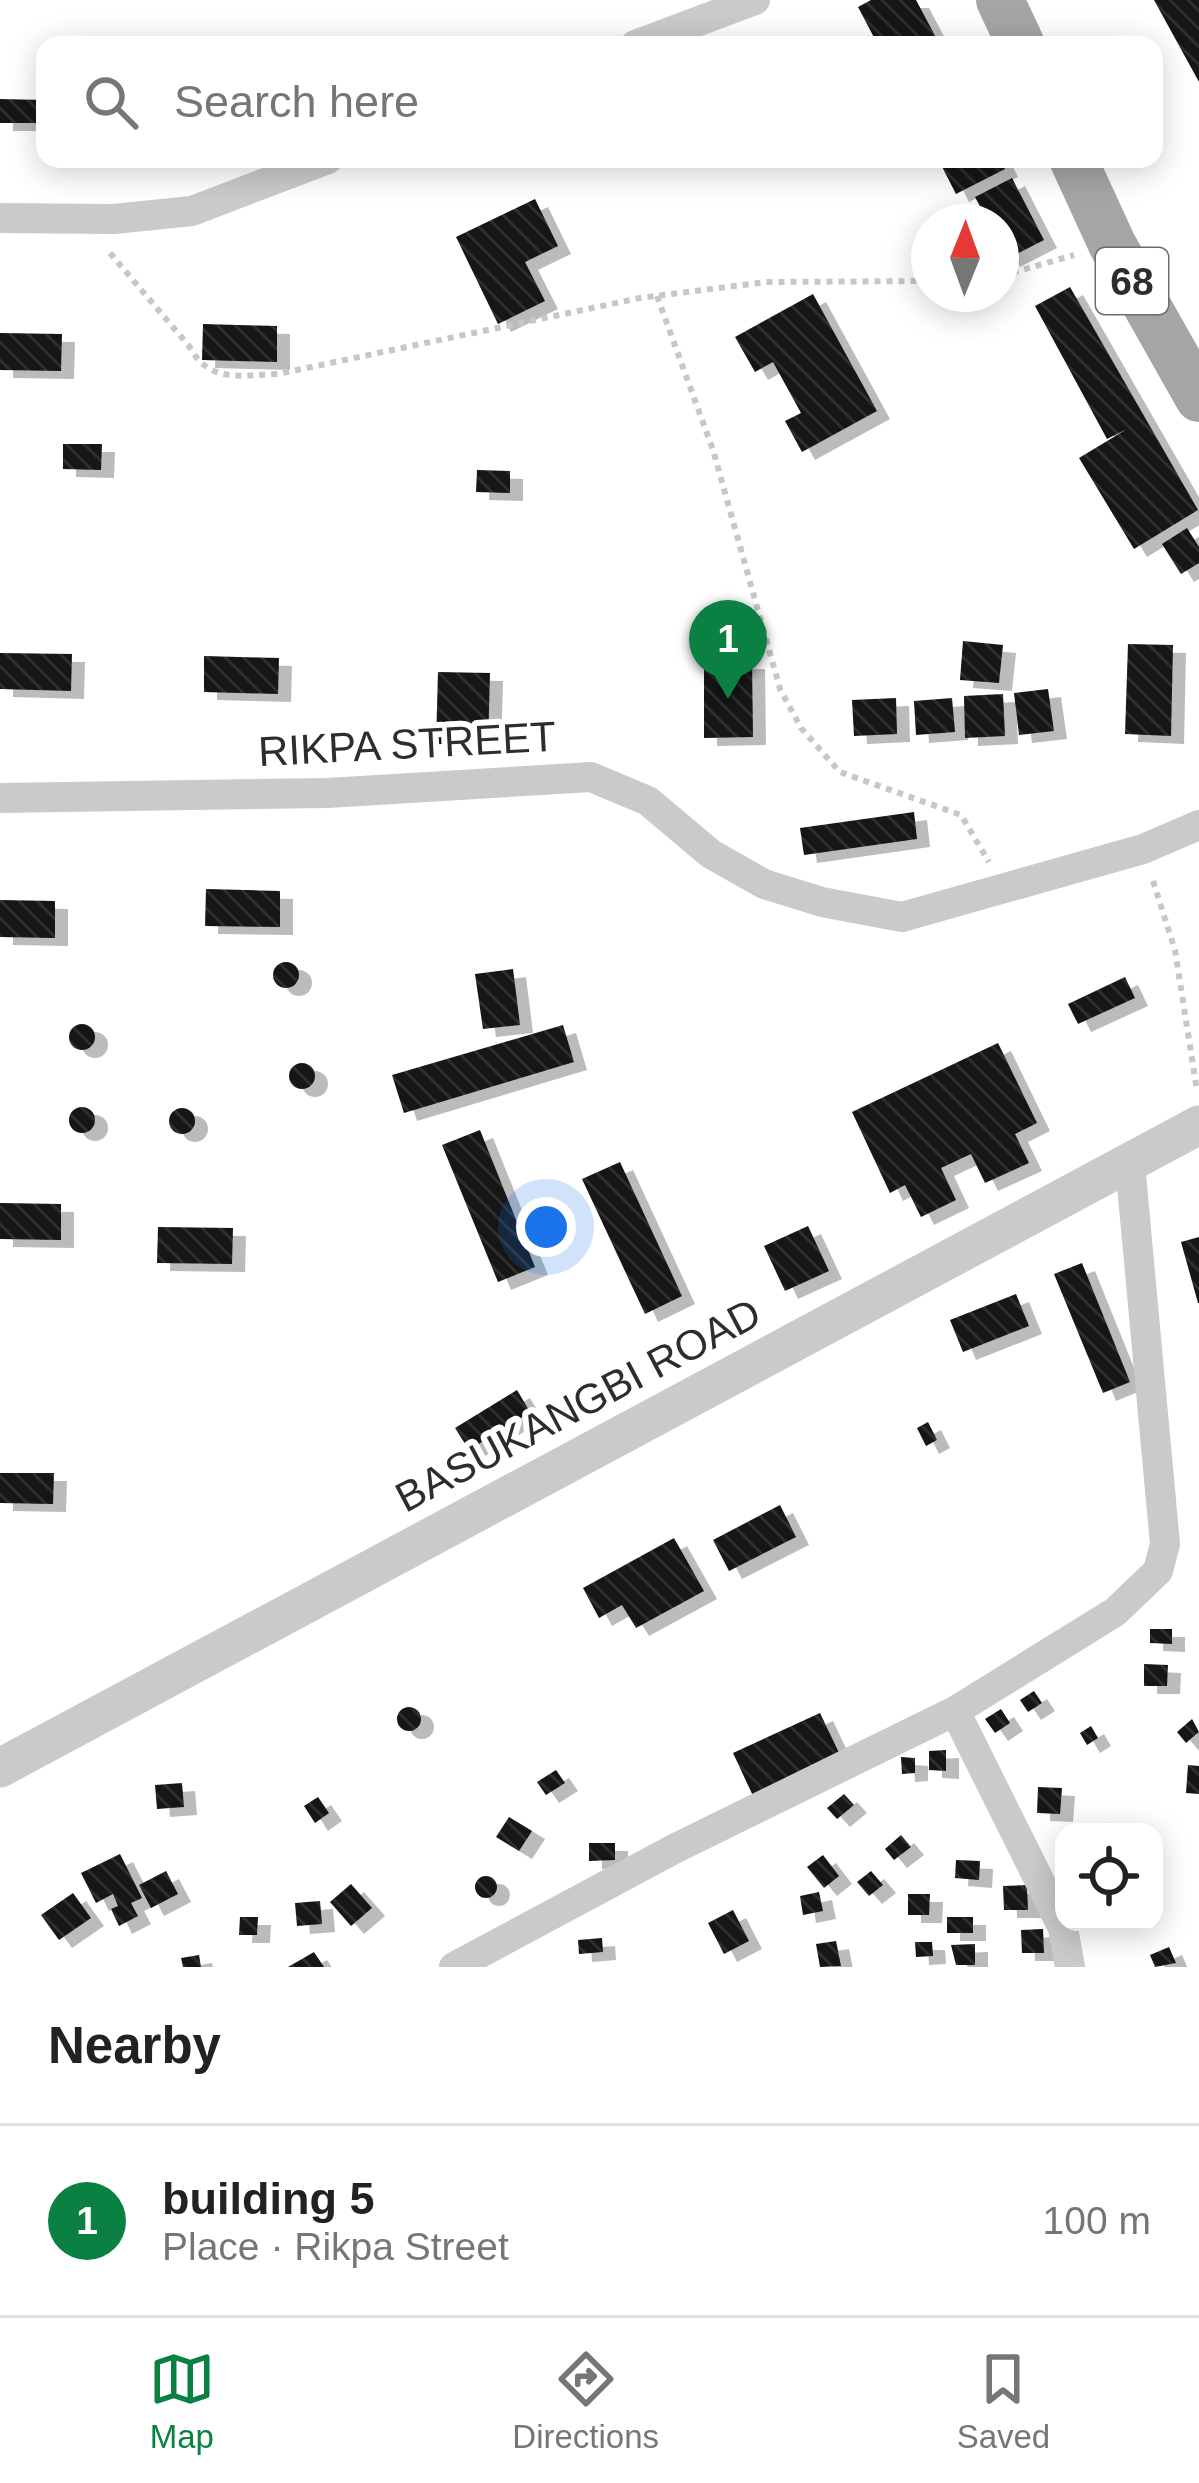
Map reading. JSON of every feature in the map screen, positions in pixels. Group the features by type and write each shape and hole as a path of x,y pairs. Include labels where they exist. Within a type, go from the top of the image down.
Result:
{"main road":[{"path":"1000,0 1017,36"},
{"name":"68","path":"1077,168 1112,244 1199,398"}],"street":[{"path":"658,36 755,0"},
{"path":"0,218 81,219 191,211 304,168"},
{"name":"RIKPA STREET","path":"0,798 327,793 591,777 648,801 710,854 764,884 822,902 902,917 1143,849 1199,824"},
{"name":"BASUKANGBI ROAD","path":"0,1768 1199,1125"},
{"path":"459,1966 674,1850 955,1712 1115,1612 1158,1571 1166,1544 1130,1164"},
{"path":"955,1712 1063,1928 1070,1967"}],"path":[{"path":"81,219 198,364 225,376 278,374 657,296 766,283 911,281"},
{"path":"1019,271 1112,244"},
{"path":"657,296 713,450 780,689 801,728 840,772 961,815 1006,890"},
{"path":"1143,849 1175,950 1199,1105"}],"building":[{"path":"871,0 916,0 935,36 873,36 858,7"},
{"path":"1154,0 1199,0 1199,82"},
{"path":"0,99 36,100 36,123 0,123"},
{"path":"943,168 1004,168 1005,169 956,194"},
{"path":"1012,178 1044,240 1019,253 1019,204 979,204 975,197"},
{"path":"535,199 558,246 525,262 545,301 498,324 456,237"},
{"path":"1070,287 1198,510 1134,549 1079,458 1127,429 1107,439 1035,306"},
{"path":"813,294 877,411 802,452 785,421 801,413 773,362 755,372 735,337"},
{"path":"203,324 277,326 277,362 202,360"},
{"path":"0,333 62,334 61,371 0,370"},
{"path":"63,444 102,444 101,470 63,469"},
{"path":"477,470 510,471 510,493 476,492"},
{"path":"1187,528 1199,547 1199,563 1181,574 1162,544"},
{"path":"963,641 1003,645 999,683 960,680"},
{"path":"1128,644 1173,645 1171,736 1125,734"},
{"path":"0,653 72,654 71,691 0,689"},
{"path":"204,656 279,658 278,694 204,692"},
{"path":"752,661 753,737 704,738 704,662"},
{"path":"438,672 490,673 488,745 436,744"},
{"path":"1048,689 1054,731 1019,735 1014,693"},
{"path":"1003,694 1005,736 965,738 964,696"},
{"path":"896,698 897,734 854,736 852,700"},
{"path":"952,698 955,732 916,735 914,701"},
{"path":"914,812 917,839 804,855 800,828"},
{"path":"206,889 280,891 280,927 205,926"},
{"path":"0,900 55,901 55,938 0,937"},
{"path":"286,962 299,975 286,988 273,975"},
{"path":"513,969 520,1025 483,1029 475,974"},
{"path":"1125,977 1135,998 1078,1024 1068,1004"},
{"path":"82,1024 95,1037 82,1050 69,1037"},
{"path":"563,1025 574,1062 404,1113 392,1075"},
{"path":"998,1043 1037,1123 1015,1134 1029,1163 985,1183 971,1154 941,1168 956,1200 921,1217 905,1185 890,1193 852,1112"},
{"path":"302,1063 315,1076 302,1089 289,1076"},
{"path":"82,1107 95,1120 82,1133 69,1120"},
{"path":"182,1108 195,1121 182,1134 169,1121"},
{"path":"480,1130 535,1267 498,1282 442,1145"},
{"path":"620,1162 682,1296 645,1314 582,1179"},
{"path":"0,1203 61,1204 61,1240 0,1239"},
{"path":"808,1226 829,1271 785,1291 764,1246"},
{"path":"158,1227 233,1228 232,1264 157,1263"},
{"path":"1199,1237 1199,1303 1198,1303 1181,1242"},
{"path":"1082,1263 1130,1382 1103,1393 1054,1274"},
{"path":"1016,1294 1029,1326 963,1352 950,1320"},
{"path":"517,1390 530,1412 469,1450 455,1428"},
{"path":"928,1422 937,1440 926,1446 917,1428"},
{"path":"0,1473 54,1473 53,1504 0,1503"},
{"path":"780,1505 796,1537 729,1571 713,1540"},
{"path":"674,1538 704,1591 636,1628 622,1605 599,1618 583,1588"},
{"path":"1150,1629 1172,1629 1172,1644 1150,1643"},
{"path":"1144,1664 1168,1665 1167,1686 1144,1686"},
{"path":"1034,1691 1042,1703 1028,1712 1020,1700"},
{"path":"409,1707 418,1710 418,1728 409,1731 400,1728 397,1719 400,1710"},
{"path":"1001,1709 1010,1723 995,1733 985,1719"},
{"path":"820,1713 841,1757 754,1798 733,1753"},
{"path":"1192,1719 1199,1732 1186,1743 1177,1732"},
{"path":"1091,1726 1098,1738 1087,1745 1080,1733"},
{"path":"946,1750 946,1771 929,1770 929,1751"},
{"path":"901,1757 915,1758 915,1773 902,1774"},
{"path":"1188,1765 1199,1766 1199,1794 1186,1793"},
{"path":"556,1770 565,1783 546,1795 537,1782"},
{"path":"182,1783 184,1807 157,1809 155,1785"},
{"path":"1038,1787 1062,1788 1060,1814 1037,1813"},
{"path":"844,1794 854,1805 837,1819 827,1808"},
{"path":"318,1797 329,1813 315,1823 304,1806"},
{"path":"509,1817 532,1831 519,1851 496,1837"},
{"path":"901,1835 911,1847 894,1860 885,1849"},
{"path":"589,1843 615,1843 615,1860 589,1861"},
{"path":"120,1854 142,1898 131,1903 138,1916 119,1926 111,1909 118,1906 113,1894 96,1903 81,1873"},
{"path":"823,1855 839,1876 824,1888 807,1867"},
{"path":"956,1860 980,1861 979,1880 955,1878"},
{"path":"166,1871 178,1894 151,1908 139,1885"},
{"path":"871,1871 883,1885 869,1896 857,1882"},
{"path":"486,1876 497,1887 486,1898 475,1887"},
{"path":"351,1884 372,1908 351,1926 330,1902"},
{"path":"1027,1885 1028,1910 1004,1910 1003,1886"},
{"path":"819,1892 823,1911 803,1915 800,1896"},
{"path":"73,1893 91,1918 59,1940 41,1915"},
{"path":"908,1894 930,1894 929,1915 908,1915"},
{"path":"320,1901 322,1924 297,1926 295,1903"},
{"path":"733,1910 749,1941 724,1954 708,1923"},
{"path":"240,1917 258,1917 257,1935 239,1935"},
{"path":"947,1917 973,1917 973,1933 947,1933"},
{"path":"1043,1929 1044,1953 1022,1953 1021,1930"},
{"path":"602,1938 603,1952 579,1954 578,1940"},
{"path":"836,1941 841,1966 820,1967 816,1944"},
{"path":"915,1942 932,1942 933,1956 916,1957"},
{"path":"975,1944 975,1965 956,1965 951,1945"},
{"path":"1169,1947 1176,1963 1155,1967 1150,1955"},
{"path":"314,1952 324,1967 288,1967"},
{"path":"199,1955 201,1967 183,1967 181,1958"}],"place":[{"name":"building 5","path":"728,699"}]}
